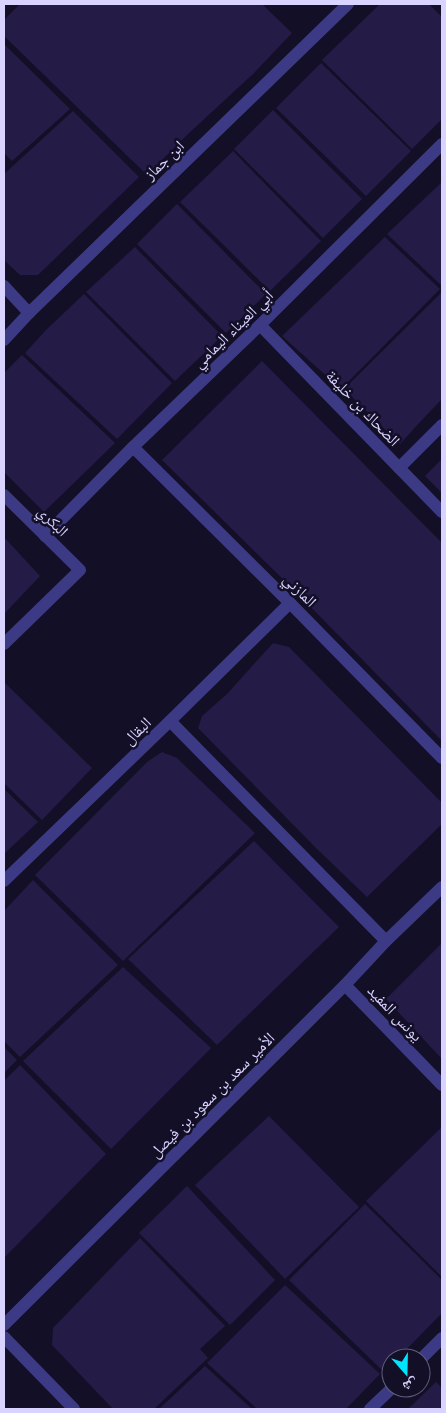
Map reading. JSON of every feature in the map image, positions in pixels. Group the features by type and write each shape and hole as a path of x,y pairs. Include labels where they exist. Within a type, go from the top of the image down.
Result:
{"street":[{"name":"ابن جماز","path":"4,340 29,313 348,4"},
{"name":"أبي العيناء اليمامي","path":"45,536 442,144"},
{"path":"4,286 29,313"},
{"name":"الضحاك بن خليفة","path":"260,325 442,512"},
{"path":"399,468 442,425"},
{"name":"المازني","path":"133,448 290,603 442,758"},
{"name":"البكري","path":"4,495 80,570 4,644"},
{"name":"البقال","path":"4,881 290,603"},
{"path":"170,721 386,941"},
{"name":"الأمير سعد بن سعود بن فيصل","path":"4,1325 442,886"},
{"name":"يونس المفيد","path":"345,985 442,1085"},
{"path":"4,1337 74,1409"},
{"path":"431,1349 442,1338"},
{"path":"370,1409 382,1398"}],"building":[{"path":"20,4 262,4 292,33 253,74 147,175 4,36 4,20"},
{"path":"380,4 429,4 442,17 442,119 412,149 322,60"},
{"path":"4,44 70,109 12,161 4,153"},
{"path":"321,63 411,151 366,196 276,108"},
{"path":"273,110 362,199 323,238 234,149"},
{"path":"73,111 139,177 38,275 20,275 4,260 4,174"},
{"path":"233,151 321,241 270,291 180,202"},
{"path":"442,182 442,286 387,234"},
{"path":"177,204 266,294 226,333 137,244"},
{"path":"385,237 440,289 341,389 282,336"},
{"path":"135,247 222,336 175,381 86,292"},
{"path":"442,292 442,399 400,444 344,389"},
{"path":"84,294 172,383 117,439 25,353"},
{"path":"22,355 115,443 44,512 4,472 4,373"},
{"path":"262,361 442,543 442,741 301,597 162,460"},
{"path":"442,459 442,493 425,476"},
{"path":"4,537 40,576 4,614"},
{"path":"273,643 289,647 442,803 442,824 367,897 198,728 202,716 227,694"},
{"path":"4,682 92,768 42,820 4,783"},
{"path":"162,752 177,758 255,833 123,961 35,875 147,762"},
{"path":"4,789 38,822 4,854"},
{"path":"254,841 339,927 217,1045 128,959"},
{"path":"33,880 118,965 20,1057 4,1041 4,911"},
{"path":"442,943 442,1059 386,999"},
{"path":"123,967 211,1048 111,1149 23,1061"},
{"path":"4,1047 17,1060 4,1073"},
{"path":"20,1065 106,1154 4,1258 4,1081"},
{"path":"269,1116 359,1207 285,1279 195,1185"},
{"path":"442,1127 442,1277 366,1201"},
{"path":"187,1186 275,1280 230,1325 139,1233"},
{"path":"365,1204 442,1280 442,1313 408,1348 381,1348 381,1369 289,1280"},
{"path":"140,1238 225,1326 200,1349 208,1358 154,1409 113,1409 52,1345 53,1328"},
{"path":"285,1285 380,1374 346,1409 257,1409 207,1363"},
{"path":"205,1366 252,1409 159,1409"},
{"path":"436,1382 442,1388 442,1409 408,1409 419,1398 431,1398 431,1387"}]}
